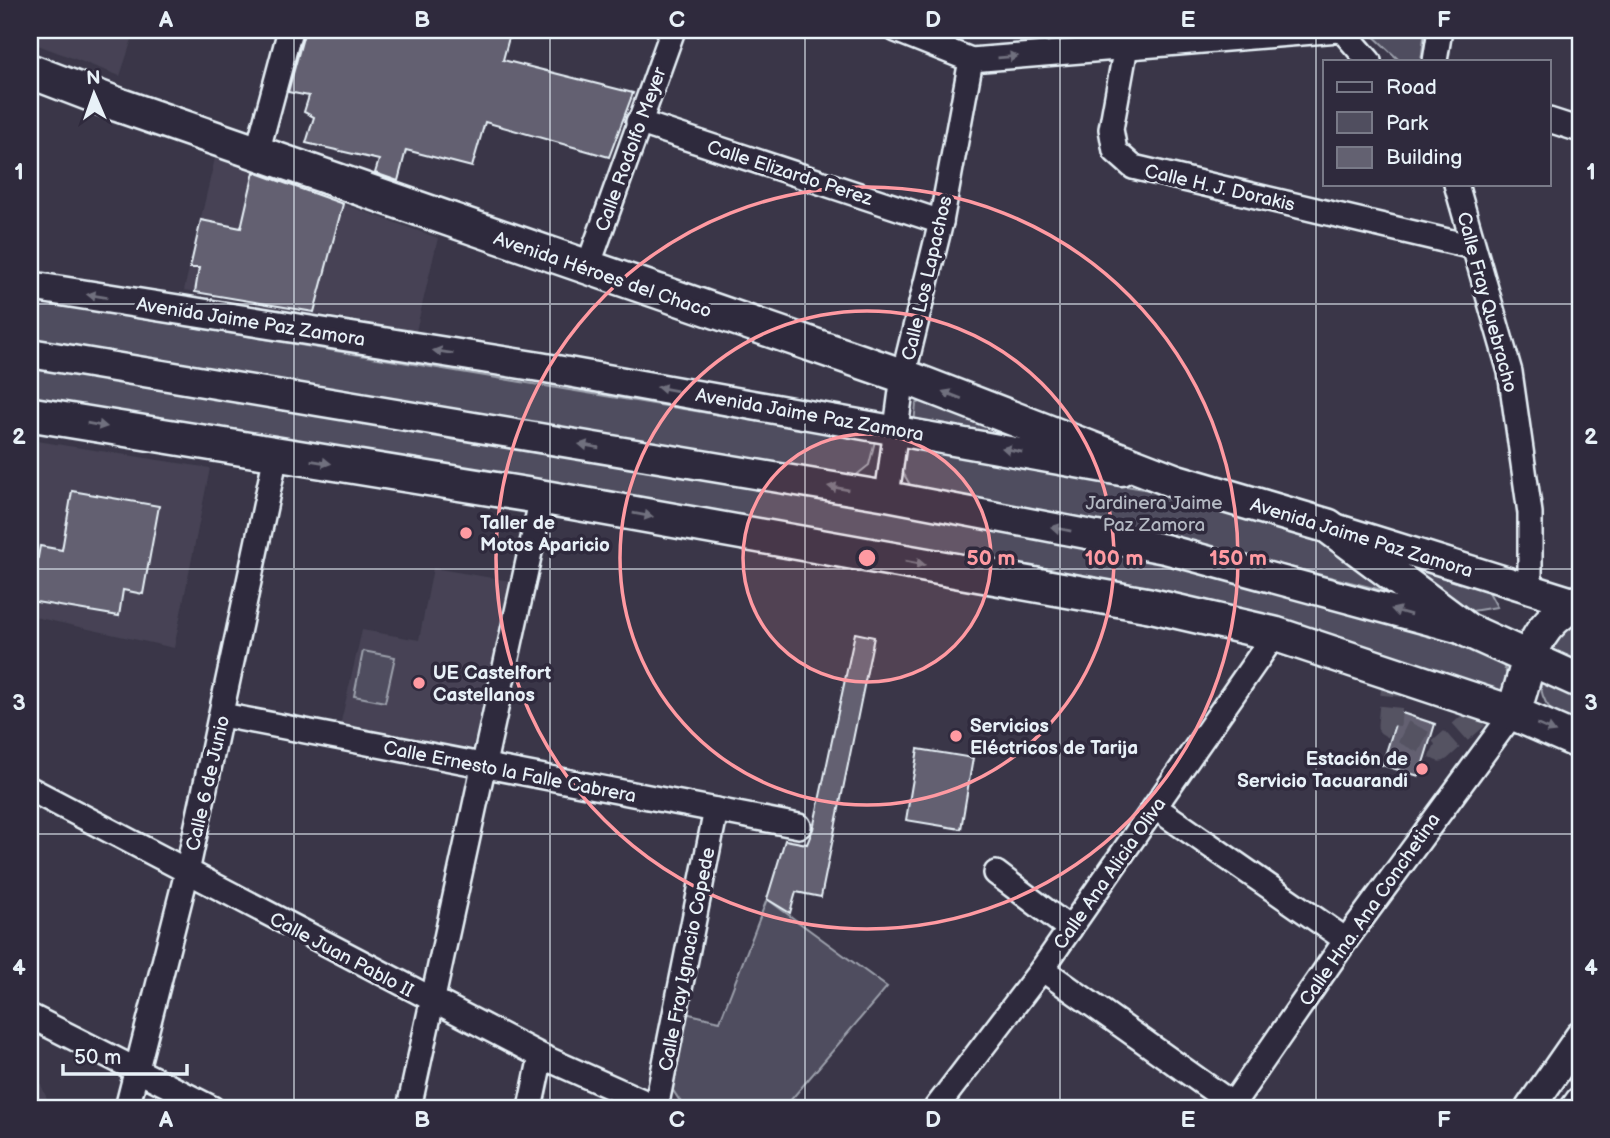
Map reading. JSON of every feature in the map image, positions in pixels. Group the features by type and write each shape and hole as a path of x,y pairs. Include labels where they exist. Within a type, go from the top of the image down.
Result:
{"highway":[{"name":"Avenida Héroes del Chaco","path":"30,71 587,269 903,376 1175,481"},
{"path":"30,414 542,497 1149,605 1275,634 1513,713 1580,742"},
{"name":"Avenida Jaime Paz Zamora","path":"1175,481 1328,526"},
{"path":"1328,526 1467,630 1580,681"},
{"name":"Avenida Jaime Paz Zamora","path":"1513,713 1522,688 1527,657 1538,637 1555,615 1578,603"}],"main road":[{"name":"Avenida Jaime Paz Zamora","path":"30,286 540,367 1175,481"},
{"path":"30,353 887,496 1165,549 1283,578 1467,630"},
{"name":"Avenida Jaime Paz Zamora","path":"1328,526 1578,603"},
{"path":"1530,1108 1580,1037"},
{"path":"1575,1108 1580,1102"}],"street":[{"path":"257,153 290,30"},
{"name":"Calle Rodolfo Meyer","path":"587,269 638,122 674,30"},
{"path":"897,30 971,60 1127,39 1341,30 1367,60"},
{"path":"1435,60 1440,30"},
{"name":"Calle H. J. Dorakis","path":"1127,39 1111,129 1115,151 1133,167 1473,247"},
{"name":"Calle Los Lapachos","path":"887,496 903,376 941,222 971,60"},
{"path":"1550,120 1580,130"},
{"name":"Calle Elizardo Perez","path":"638,122 941,222"},
{"name":"Calle Fray Quebracho","path":"1457,186 1510,372 1530,513 1530,589"},
{"name":"Calle 6 de Junio","path":"127,1108 187,872 276,455"},
{"path":"409,1108 430,1000 542,497"},
{"name":"Calle Ana Alicia Oliva","path":"936,1108 1070,929 1275,634"},
{"name":"Calle Hna. Ana Conchetina","path":"1234,1107 1346,940 1513,713"},
{"name":"Calle Ernesto la Falle Cabrera","path":"222,715 799,826"},
{"name":"Calle Juan Pablo II","path":"30,789 430,1000 541,1056 657,1108"},
{"path":"1156,808 1346,940"},
{"name":"Calle Fray Ignacio Copede","path":"657,1108 716,810"},
{"path":"996,873 1070,929"},
{"path":"1042,968 1234,1107"},
{"path":"30,1016 212,1108"},
{"path":"530,1108 541,1056"}],"shaded area":[{"path":"30,30 135,30 120,76 30,42"},
{"path":"215,158 438,238 416,331 184,290"},
{"path":"30,440 210,468 174,648 30,616"},
{"name":"UE Castelfort Castellanos","path":"433,568 510,581 473,746 461,754 340,726 362,630 419,640"},
{"path":"30,1059 51,1108 30,1108"}],"green space":[{"path":"1367,30 1425,30 1421,60 1399,60"},
{"path":"30,300 875,441 869,465 854,477 30,341"},
{"name":"Jardinera Jaime Paz Zamora","path":"30,362 953,516 1300,596 1485,653 1503,665 1511,684 1504,699 1419,668 30,398"},
{"path":"924,400 1000,431 996,440 914,424 916,404"},
{"name":"Jardinera Jaime Paz Zamora","path":"904,447 1155,491 1316,532 1406,596 1186,541 910,485 900,467"},
{"path":"1394,559 1489,592 1497,607 1472,611"},
{"path":"1580,620 1580,665 1545,649 1567,625"},
{"path":"363,651 395,657 385,702 354,696"},
{"path":"1540,679 1580,698 1580,730 1557,716 1547,705"},
{"path":"767,899 887,987 784,1108 698,1108 682,1104 672,1089 685,1013 720,1021"}],"building":[{"path":"305,30 511,30 503,60 633,93 609,157 485,122 472,167 406,150 398,181 375,173 379,160 306,143 314,117 304,112 309,96 288,92"},
{"path":"254,172 343,204 314,312 195,292 199,268 190,268 201,220 241,228"},
{"path":"72,491 159,506 143,594 123,590 119,616 30,601 40,546 62,550"},
{"path":"855,633 874,637 821,897 796,892 790,913 767,899 785,840 807,844 813,829"},
{"path":"1399,712 1435,724 1419,776 1382,765"},
{"path":"918,749 973,758 961,829 906,820"}],"tunnel":[{"path":"1394,673 1389,725 1440,750 1490,706"}],"place":[{"name":"Taller de Motos Aparicio","path":"466,533"},
{"name":"UE Castelfort Castellanos","path":"419,683"},
{"name":"Servicios Eléctricos de Tarija","path":"956,736"},
{"name":"Estación de Servicio Tacuarandi","path":"1422,769"}]}
